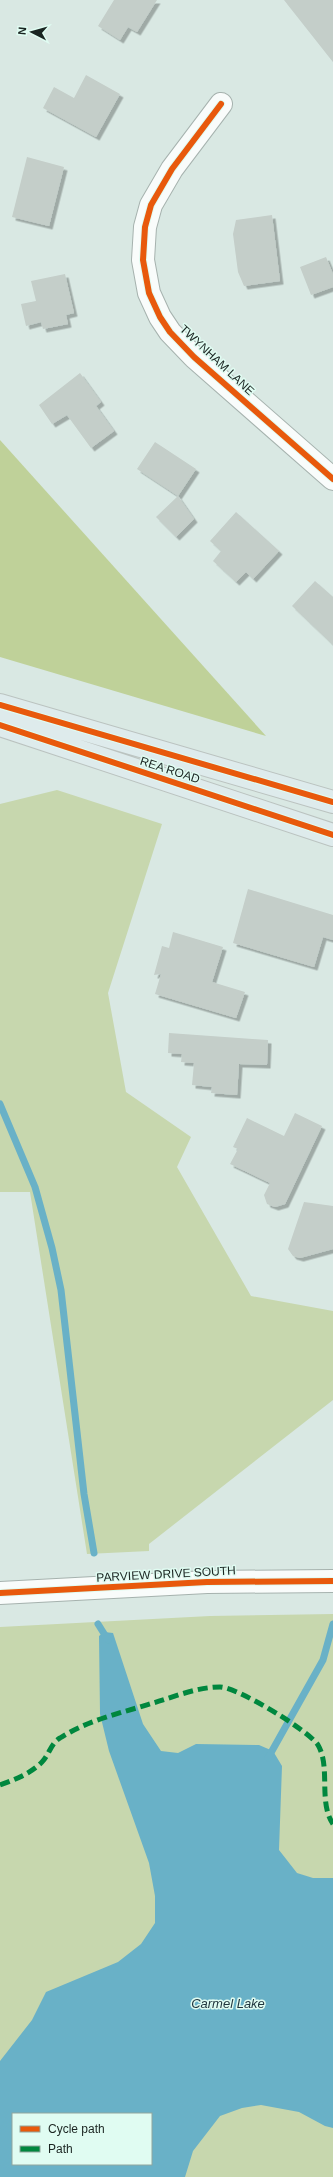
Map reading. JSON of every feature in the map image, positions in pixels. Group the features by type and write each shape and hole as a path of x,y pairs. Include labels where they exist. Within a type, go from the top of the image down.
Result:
{"main road":[{"name":"REA ROAD","path":"0,705 333,802"},
{"name":"REA ROAD","path":"0,725 333,835"}],"street":[{"name":"TWYNHAM LANE","path":"220,104 172,168 151,205 145,227 143,260 149,293 160,317 170,332 194,357 333,479"},
{"name":"PARVIEW DRIVE SOUTH","path":"0,1593 207,1582 333,1581"}],"green space":[{"path":"0,440 266,736 0,657"},
{"path":"57,790 162,824 108,993 126,1092 191,1137 177,1167 251,1296 333,1311 333,1400 149,1544 149,1551 87,1554 30,1192 0,1192 0,804"},
{"path":"333,1614 333,2177 0,2177 0,1627 210,1616"}],"water":[{"name":"Carmel Lake","path":"104,1632 113,1633 143,1724 161,1751 178,1753 196,1744 259,1745 273,1751 282,1766 279,1850 297,1873 313,1878 333,1878 333,2128 325,2126 299,2112 261,2105 242,2108 220,2116 193,2151 185,2177 0,2177 0,2061 32,2020 46,1992 118,1962 141,1944 155,1923 155,1896 149,1863 109,1751 100,1714 99,1636"}],"building":[{"path":"114,0 157,0 137,32 128,27 120,40 98,26"},
{"path":"284,0 333,0 333,62"},
{"path":"86,75 120,94 96,137 43,108 54,87 74,98"},
{"path":"27,157 64,167 49,226 12,217"},
{"path":"272,215 280,281 244,286 238,272 233,234 236,220"},
{"path":"326,257 333,274 333,287 311,295 300,267"},
{"path":"65,274 74,313 66,315 68,324 43,329 41,322 26,326 21,304 36,301 31,281"},
{"path":"80,373 101,402 96,406 114,431 91,448 67,415 52,424 39,405"},
{"path":"155,442 196,469 178,496 137,469"},
{"path":"178,496 194,519 176,537 156,517"},
{"path":"236,512 279,551 253,579 246,572 236,582 213,561 221,551 210,541"},
{"path":"315,581 333,597 333,645 292,606"},
{"path":"248,889 333,915 333,940 323,937 314,967 233,943"},
{"path":"173,932 223,947 212,982 245,992 236,1018 155,994 161,974 154,975 162,946 169,948"},
{"path":"169,1033 268,1040 267,1065 239,1064 237,1095 211,1093 212,1087 192,1085 194,1063 181,1062 182,1054 168,1053"},
{"path":"295,1113 322,1126 285,1204 275,1207 267,1204 264,1195 270,1183 230,1164 238,1149 233,1147 247,1118 284,1136"},
{"path":"304,1202 333,1206 333,1249 300,1258 293,1256 288,1249"}],"waterway":[{"path":"0,1104 35,1187 52,1248 61,1290 84,1494 94,1553"},
{"path":"98,1624 108,1640"},
{"path":"268,1758 323,1660 333,1624"}],"marked path":[{"path":"0,1785 33,1770 44,1759 57,1740 82,1726 186,1693 211,1687 220,1687 241,1694 272,1710 312,1738 318,1745 324,1764 326,1805 333,1824"}],"cycle path":[{"path":"221,104 172,169 151,205 145,227 143,260 149,293 160,317 170,332 194,357 333,479"},
{"path":"0,705 333,802"},
{"path":"0,725 333,835"},
{"path":"0,1593 207,1582 333,1581"}]}
